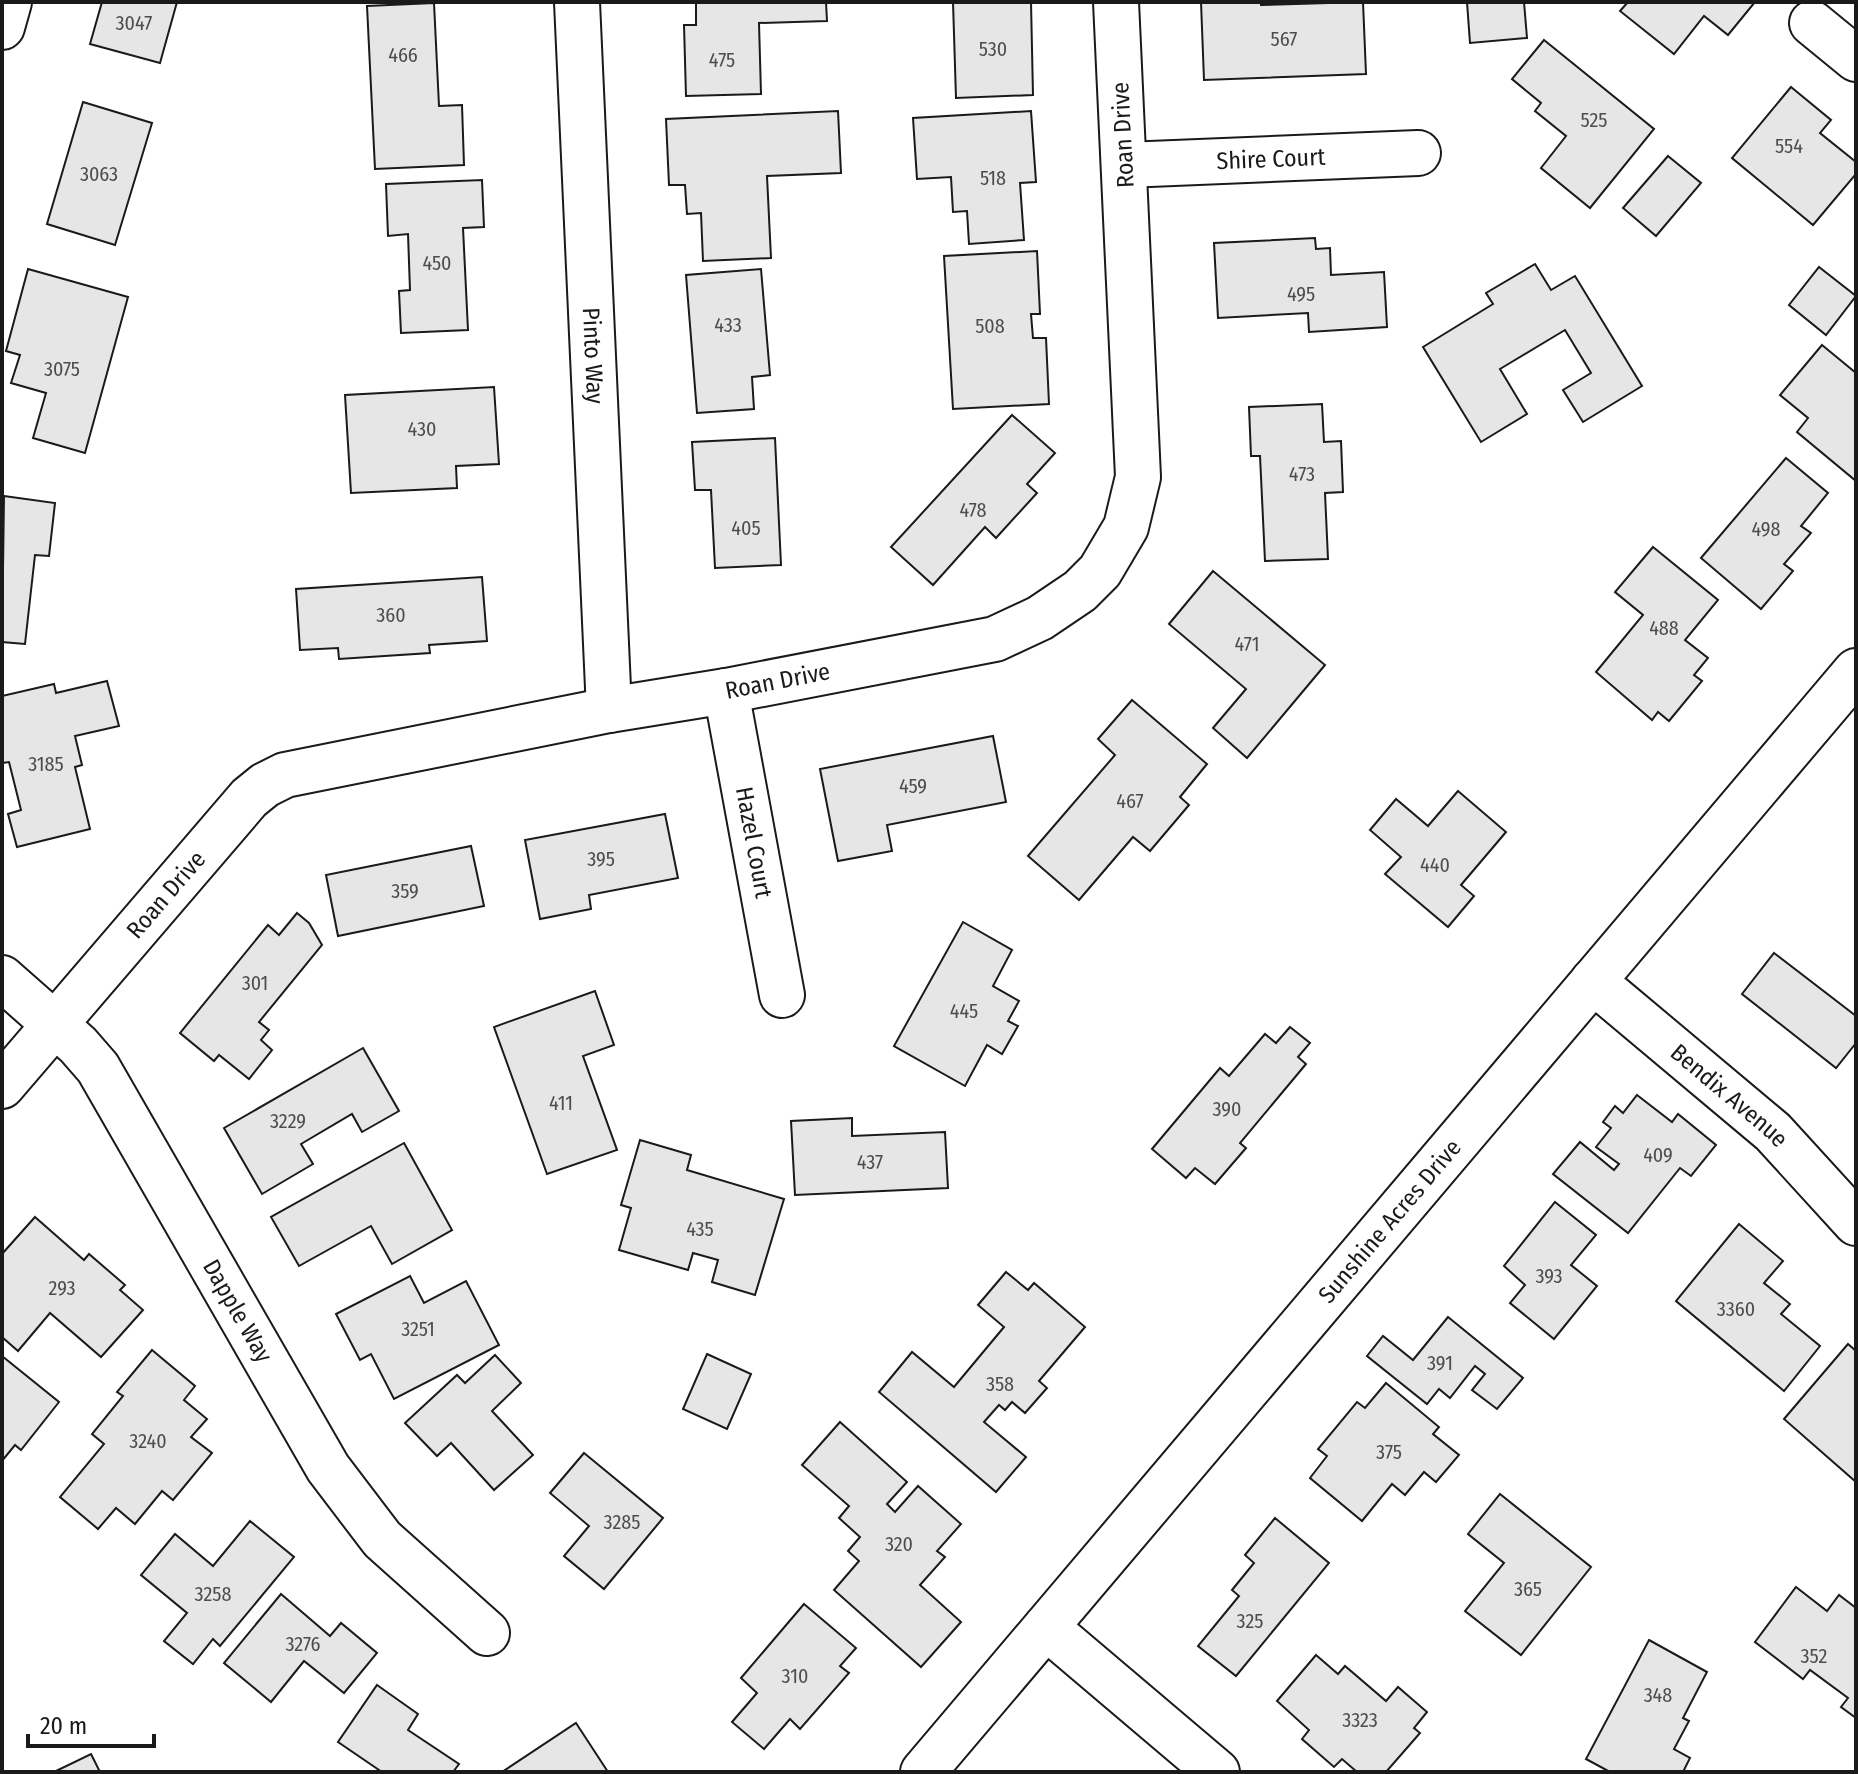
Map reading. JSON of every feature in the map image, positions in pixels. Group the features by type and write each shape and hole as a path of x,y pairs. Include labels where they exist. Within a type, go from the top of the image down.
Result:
{"street":[{"path":"2,27 9,2"},
{"name":"Pinto Way","path":"577,2 609,710"},
{"name":"Roan Drive","path":"2,1086 249,798 285,775 609,710 726,691 995,639 1040,618 1080,591 1100,571 1126,527 1138,477 1116,2"},
{"path":"1812,23 1856,59"},
{"name":"Shire Court","path":"1125,165 1418,153"},
{"name":"Sunshine Acres Drive","path":"923,1772 1856,671"},
{"name":"Hazel Court","path":"726,691 782,995"},
{"name":"Dapple Way","path":"2,978 78,1045 98,1068 328,1468 362,1517 401,1559 487,1633"},
{"name":"Bendix Avenue","path":"1593,981 1773,1132 1856,1223"},
{"path":"1046,1627 1217,1772"}],"building":[{"path":"102,2 177,2 160,63 90,44"},
{"path":"696,2 826,2 827,21 759,23 761,94 686,96 684,25 696,25"},
{"path":"953,2 1031,2 1033,95 956,98"},
{"path":"1201,2 1261,2 1261,5 1363,2 1366,74 1204,80"},
{"path":"1467,2 1524,2 1527,38 1470,43"},
{"path":"1628,2 1755,2 1728,35 1704,16 1674,54 1620,11"},
{"path":"434,3 439,106 462,105 464,165 375,169 367,6"},
{"path":"1544,40 1654,129 1590,208 1541,168 1566,136 1535,111 1541,103 1512,79"},
{"path":"1791,87 1831,120 1820,133 1856,162 1856,174 1813,225 1732,158"},
{"path":"83,102 152,123 115,245 47,224"},
{"path":"838,111 841,173 767,176 771,258 703,261 701,213 687,214 685,185 669,185 666,119"},
{"path":"1031,111 1036,182 1020,183 1024,240 969,244 967,211 953,212 951,177 917,179 913,118"},
{"path":"1668,156 1701,183 1656,236 1623,208"},
{"path":"482,180 484,227 463,228 468,330 401,333 399,291 410,290 408,234 388,236 386,184"},
{"path":"1315,238 1316,249 1330,248 1331,275 1384,272 1387,327 1309,332 1308,313 1218,318 1214,243"},
{"path":"1037,251 1040,314 1031,314 1033,338 1046,338 1049,404 953,409 944,256"},
{"path":"1535,264 1551,290 1575,276 1642,386 1583,422 1563,390 1591,373 1565,330 1500,369 1527,414 1481,442 1423,347 1493,304 1486,293"},
{"path":"1819,267 1856,296 1826,335 1789,305"},
{"path":"28,269 128,297 85,453 33,438 46,393 11,383 20,355 6,351"},
{"path":"761,269 770,375 752,377 754,409 697,413 686,275"},
{"path":"1822,345 1856,373 1856,481 1797,432 1808,418 1780,395"},
{"path":"494,387 499,464 456,466 457,488 351,493 345,395"},
{"path":"1322,404 1324,442 1341,441 1343,492 1325,493 1328,559 1265,561 1260,456 1251,456 1249,407"},
{"path":"1012,415 1055,453 1027,484 1037,493 996,538 985,527 933,585 891,547"},
{"path":"775,438 781,565 715,568 711,490 695,490 692,442"},
{"path":"1786,458 1828,493 1801,526 1811,533 1784,564 1793,571 1761,609 1701,558"},
{"path":"4,496 55,503 49,556 35,555 25,644 2,642"},
{"path":"1653,547 1718,600 1685,640 1708,658 1694,675 1702,681 1669,721 1658,712 1652,720 1596,672 1643,615 1615,592"},
{"path":"1213,571 1325,665 1247,758 1213,728 1246,689 1169,624"},
{"path":"482,577 487,641 429,645 430,653 339,659 338,648 300,650 296,589"},
{"path":"107,681 119,726 75,736 82,765 75,767 90,829 17,847 8,814 21,810 9,762 2,763 2,696 54,684 56,693"},
{"path":"1132,700 1207,764 1180,797 1189,805 1150,851 1133,837 1079,900 1028,856 1115,755 1098,739"},
{"path":"993,736 1006,802 887,825 892,851 838,861 820,769"},
{"path":"1458,791 1506,832 1461,885 1474,896 1448,927 1385,874 1401,857 1370,830 1396,799 1428,826"},
{"path":"665,814 678,878 589,895 591,909 540,919 525,840"},
{"path":"471,846 484,906 338,936 326,875"},
{"path":"297,913 309,923 322,945 259,1022 269,1030 261,1040 272,1050 249,1079 219,1055 214,1061 180,1033 268,925 279,935"},
{"path":"963,922 1012,950 993,986 1019,1001 1008,1021 1018,1026 1002,1054 987,1045 965,1086 894,1046"},
{"path":"1774,953 1856,1016 1856,1043 1836,1068 1742,994"},
{"path":"595,991 614,1045 583,1056 617,1150 547,1174 494,1027"},
{"path":"1290,1027 1310,1043 1298,1057 1306,1064 1240,1143 1246,1148 1215,1184 1195,1168 1186,1178 1152,1149 1220,1068 1229,1076 1265,1034 1276,1043"},
{"path":"363,1048 399,1111 362,1132 352,1114 301,1144 313,1164 262,1194 224,1128"},
{"path":"1637,1095 1672,1122 1678,1114 1716,1145 1691,1176 1680,1168 1628,1233 1553,1174 1580,1142 1614,1170 1619,1164 1596,1147 1611,1128 1603,1122 1615,1106 1623,1113"},
{"path":"852,1118 852,1136 945,1132 948,1188 795,1195 791,1121"},
{"path":"640,1140 691,1155 687,1170 784,1199 755,1295 712,1282 718,1260 693,1253 688,1270 619,1250 631,1208 621,1205"},
{"path":"404,1143 452,1230 392,1264 371,1226 299,1266 271,1217"},
{"path":"1555,1202 1596,1235 1571,1265 1597,1286 1554,1339 1510,1303 1525,1285 1504,1266"},
{"path":"35,1217 84,1260 89,1254 125,1285 120,1290 143,1310 101,1357 50,1313 18,1351 2,1337 2,1254"},
{"path":"1739,1224 1783,1261 1764,1283 1790,1304 1781,1314 1820,1346 1784,1391 1676,1301"},
{"path":"1006,1272 1028,1290 1034,1283 1085,1327 1039,1381 1047,1388 1025,1413 1012,1402 1005,1410 999,1405 984,1422 1026,1457 996,1492 879,1392 912,1352 954,1387 1004,1327 978,1305"},
{"path":"410,1276 424,1303 466,1281 499,1345 394,1399 371,1354 360,1360 336,1314"},
{"path":"1448,1317 1523,1378 1497,1409 1472,1390 1485,1374 1475,1366 1450,1398 1439,1389 1427,1404 1367,1356 1383,1336 1413,1360"},
{"path":"1848,1344 1856,1351 1856,1482 1784,1419"},
{"path":"152,1350 195,1386 184,1400 207,1419 191,1437 212,1453 173,1500 162,1491 135,1524 116,1508 98,1529 60,1497 104,1444 92,1434 123,1396 117,1392"},
{"path":"707,1354 751,1374 727,1429 683,1409"},
{"path":"495,1355 521,1383 492,1411 533,1455 494,1490 451,1443 437,1456 405,1423 457,1375 465,1383"},
{"path":"2,1356 59,1402 21,1450 15,1445 2,1461"},
{"path":"1386,1383 1439,1427 1433,1434 1459,1455 1436,1482 1424,1472 1405,1495 1392,1484 1362,1521 1310,1478 1327,1456 1318,1449 1357,1402 1365,1408"},
{"path":"840,1422 907,1482 887,1504 895,1512 918,1486 961,1524 937,1551 945,1557 920,1585 961,1622 921,1667 834,1590 859,1561 848,1551 860,1537 839,1518 849,1506 802,1465"},
{"path":"584,1453 663,1518 604,1589 564,1556 589,1526 550,1493"},
{"path":"1500,1494 1591,1567 1521,1655 1465,1611 1504,1563 1468,1534"},
{"path":"1275,1518 1329,1563 1236,1676 1198,1646 1239,1596 1232,1590 1254,1563 1245,1555"},
{"path":"250,1521 294,1557 220,1646 213,1639 193,1664 164,1641 187,1613 141,1575 175,1534 213,1566"},
{"path":"1796,1587 1827,1611 1839,1595 1856,1608 1856,1718 1841,1707 1848,1698 1810,1670 1803,1679 1755,1642"},
{"path":"281,1594 330,1636 341,1623 377,1653 344,1693 304,1661 271,1702 224,1663"},
{"path":"804,1604 856,1648 840,1666 849,1673 800,1729 790,1719 764,1749 732,1722 757,1693 741,1678"},
{"path":"1649,1640 1707,1672 1683,1718 1689,1721 1674,1749 1690,1758 1683,1772 1610,1772 1586,1759"},
{"path":"1316,1655 1338,1674 1345,1666 1386,1701 1398,1687 1427,1712 1414,1728 1420,1733 1386,1772 1357,1772 1342,1759 1334,1767 1302,1739 1309,1730 1277,1701"},
{"path":"377,1685 418,1714 408,1730 459,1764 453,1772 382,1772 338,1742"},
{"path":"576,1723 608,1772 502,1772"},
{"path":"91,1754 100,1772 54,1772"}]}
